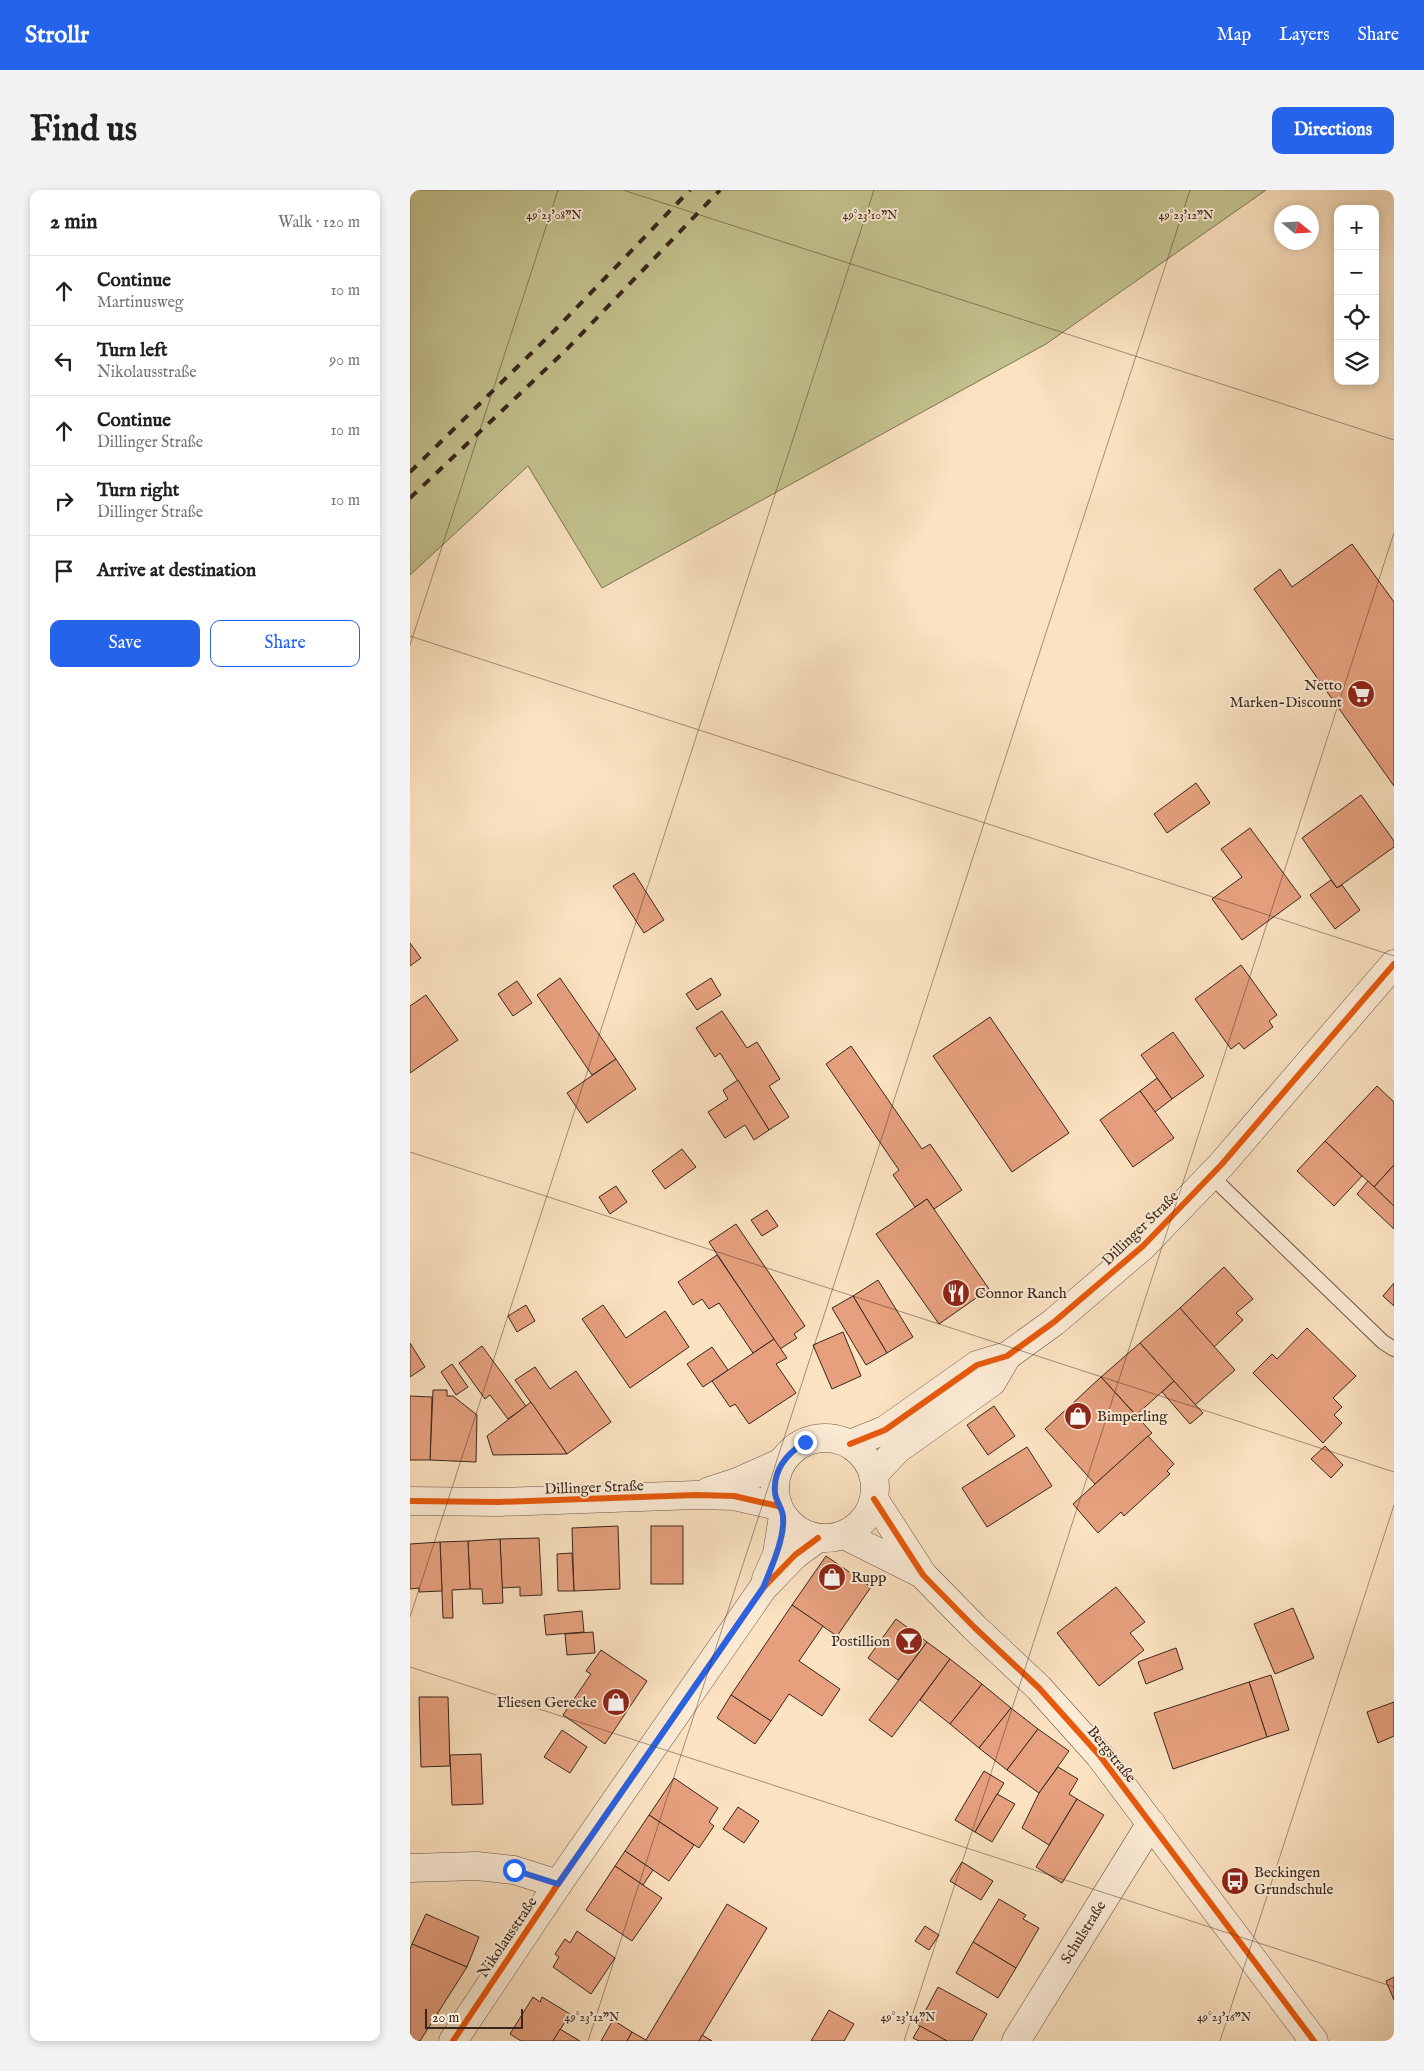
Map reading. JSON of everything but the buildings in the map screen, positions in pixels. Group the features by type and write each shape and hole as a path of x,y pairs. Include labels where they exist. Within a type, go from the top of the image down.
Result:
{"street":[{"name":"Dillinger Straße","path":"1007,1356 992,1382 898,1449 874,1487 869,1514 858,1526 844,1535 818,1538 798,1531 781,1511 774,1491 776,1476 782,1462 792,1450 805,1442 820,1438 835,1438 850,1444 885,1430 977,1365 1007,1356 1054,1322 1143,1246 1211,1176 1394,964"},
{"path":"850,1444 862,1453 871,1467 874,1487"},
{"name":"Dillinger Straße","path":"696,1495 737,1482 782,1462"},
{"name":"Bergstraße","path":"874,1487 923,1575 974,1627 1039,1688 1100,1756 1314,2041"},
{"name":"Dillinger Straße","path":"410,1501 499,1502 696,1495 734,1496 781,1511"},
{"name":"Nikolausstraße","path":"763,1588 777,1554 781,1511"},
{"name":"Bergstraße","path":"844,1535 923,1575"},
{"name":"Nikolausstraße","path":"453,2041 558,1884 763,1588 795,1555 818,1538"},
{"name":"Schulstraße","path":"1016,2041 1151,1823"},
{"path":"410,1868 486,1867 514,1870 558,1884"}],"lane":[{"path":"1211,1176 1383,1342 1394,1349"}],"shaded area":[{"path":"410,190 1266,190 1046,344 602,588 528,466 410,575"}],"railway":[{"path":"410,472 555,330 690,190"},
{"path":"410,498 566,350 720,190"}],"cycle path":[{"path":"850,1444 885,1430 977,1365 1007,1356 1054,1322 1143,1246 1222,1164 1394,964"},
{"path":"410,1501 499,1502 696,1495 734,1496 778,1506"},
{"path":"874,1499 923,1575 974,1627 1039,1688 1100,1756 1314,2041"},
{"path":"453,2041 558,1884 763,1588 795,1555 818,1538"}],"place":[{"name":"Netto Marken-Discount","path":"1361,694"},
{"name":"Connor Ranch","path":"956,1293"},
{"name":"Bimperling","path":"1078,1416"},
{"name":"Rupp","path":"832,1577"},
{"name":"Postillion","path":"909,1641"},
{"name":"Fliesen Gerecke","path":"616,1702"},
{"name":"Beckingen Grundschule","path":"1235,1881"}],"route":[{"path":"514,1870 558,1884 763,1588 777,1554 783,1516 774,1491 776,1476 782,1462 792,1450 805,1442"}]}
